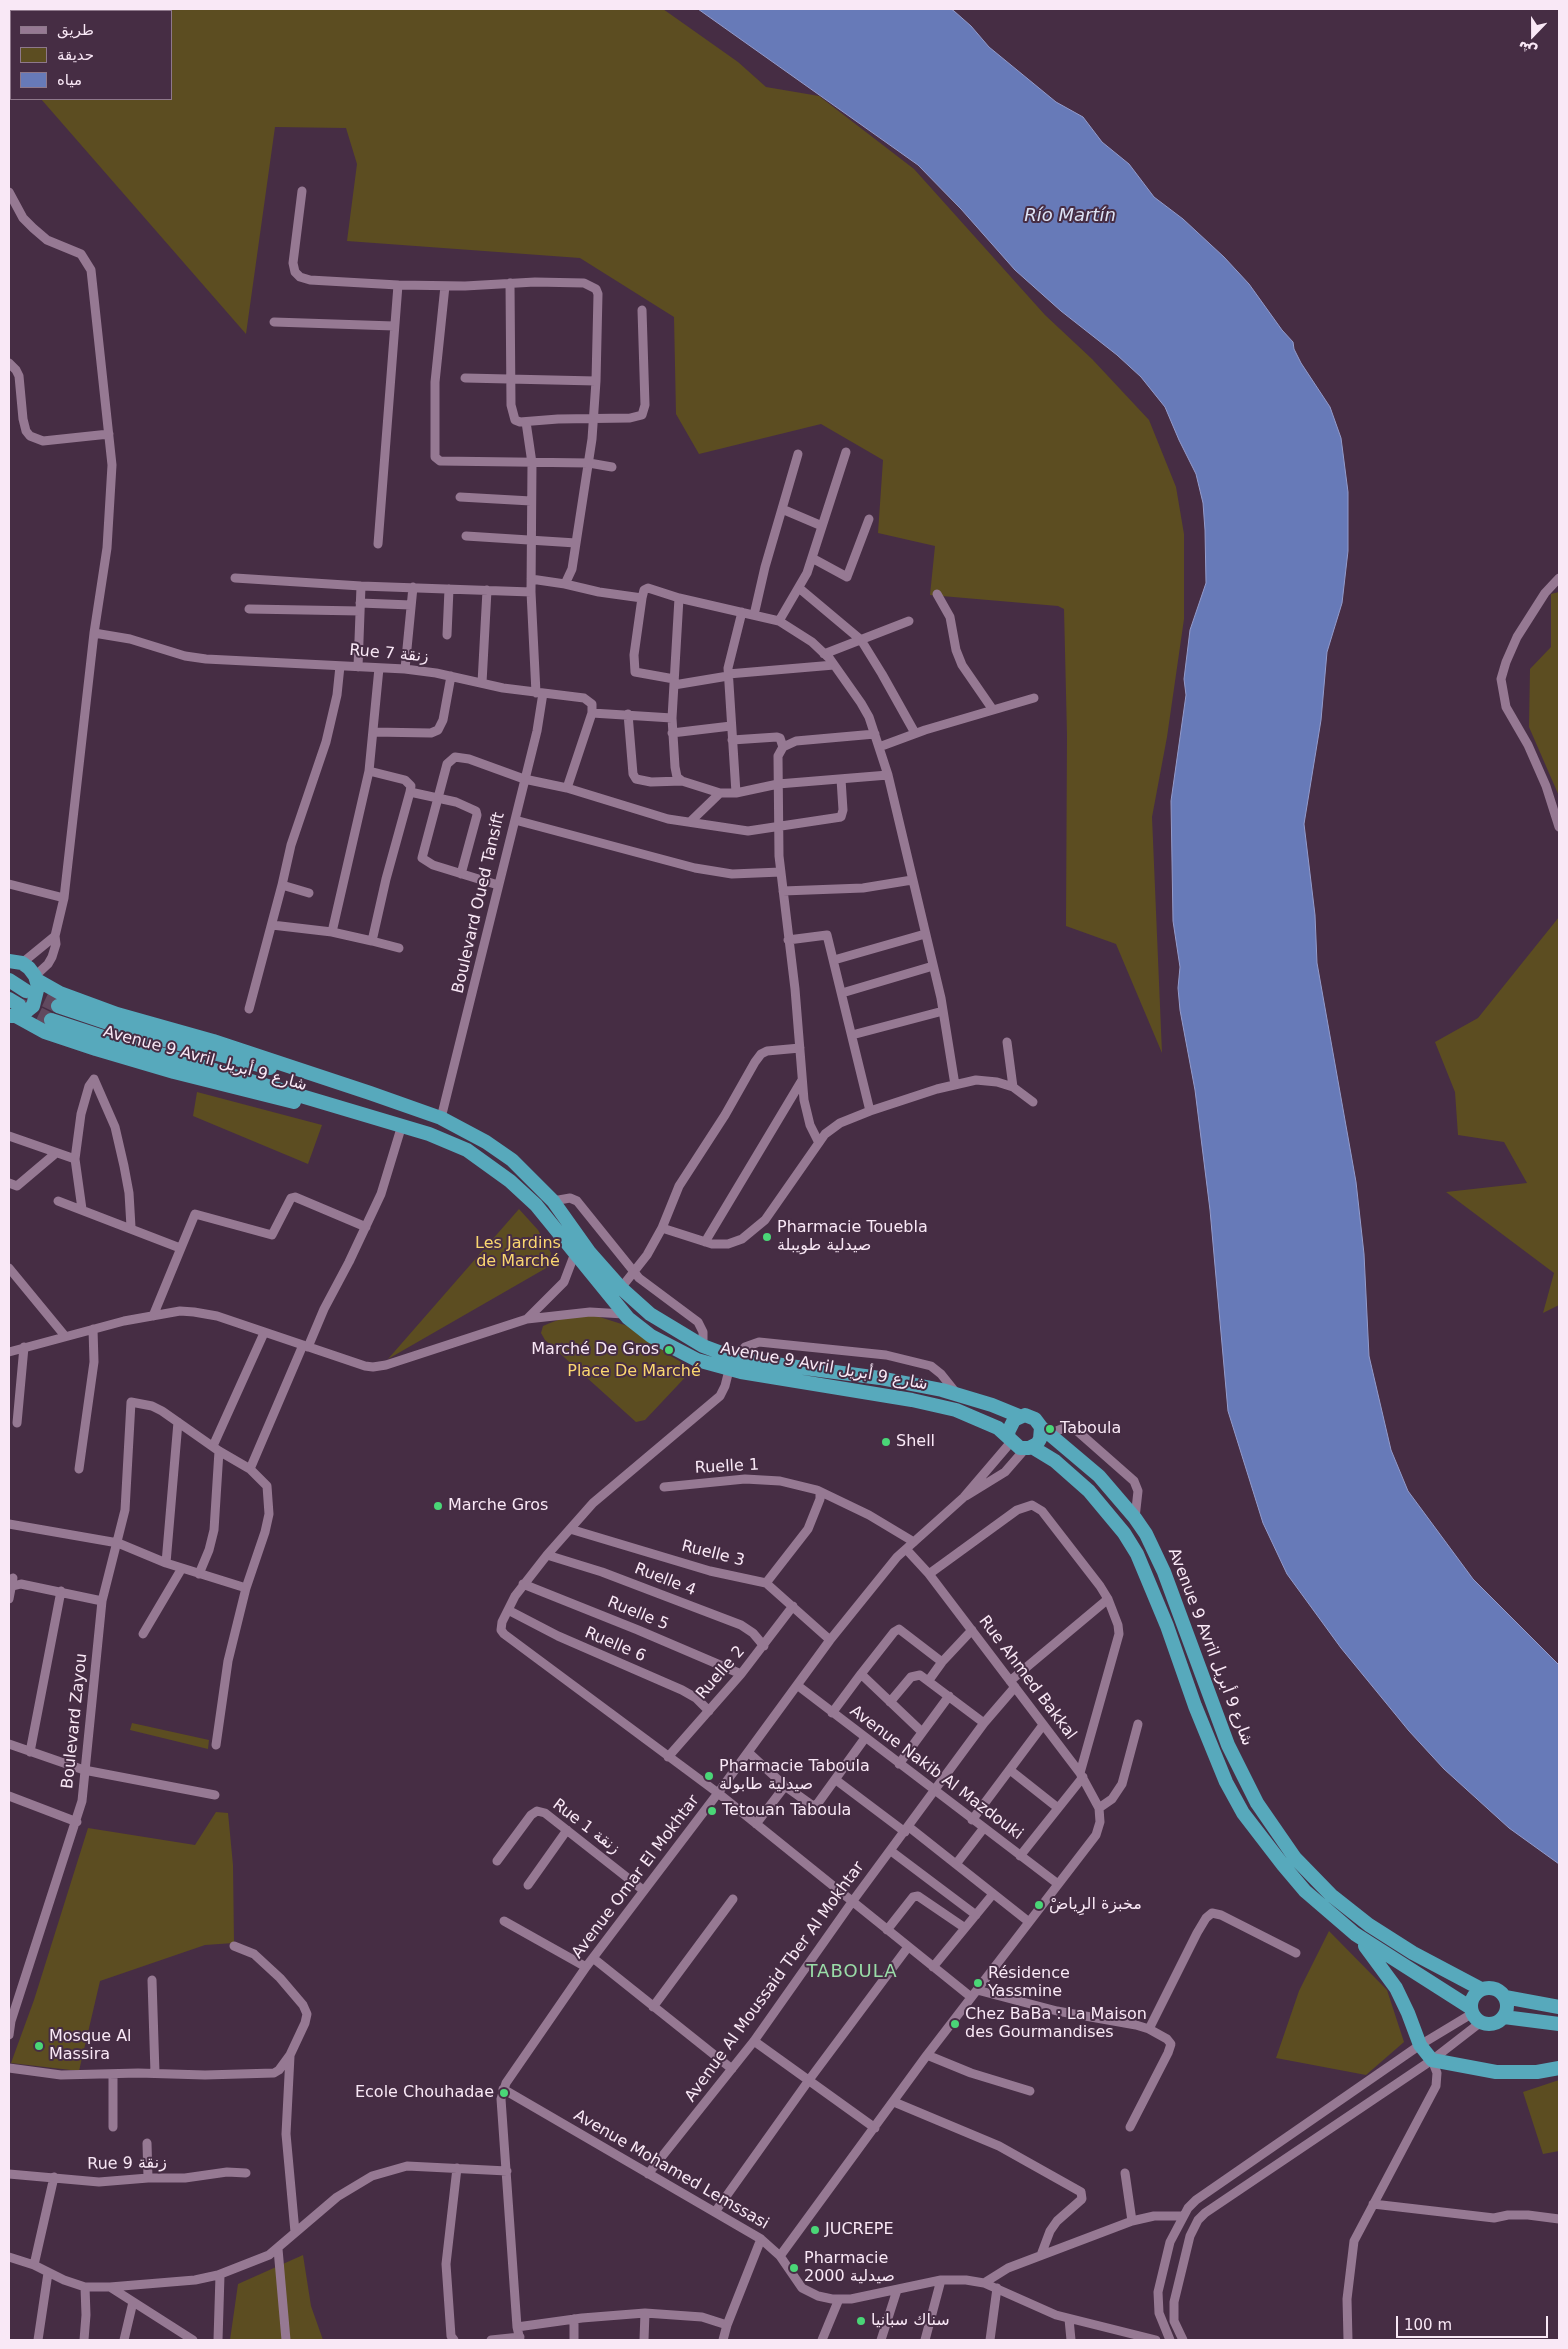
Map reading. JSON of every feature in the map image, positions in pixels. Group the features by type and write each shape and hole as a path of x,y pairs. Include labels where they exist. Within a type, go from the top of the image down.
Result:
{"highway":[{"name":"Avenue 9 Avril شارع 9 أبريل","path":"12,961 60,993 117,1014 214,1041 370,1093 441,1118 486,1142 512,1160 553,1201 590,1253 621,1288 650,1314 732,1364 880,1378 957,1394 1019,1416 1024,1415 1035,1419 1045,1430 1099,1476 1136,1518 1164,1572 1228,1745 1257,1803 1295,1858 1331,1895 1369,1925 1413,1953 1481,1989 1495,1988 1505,1997 1559,2007"},
{"path":"13,1009 33,1006 38,993 36,978"},
{"path":"9,980 26,991"},
{"name":"Avenue 9 Avril شارع 9 أبريل","path":"58,1006 138,1033 247,1063 370,1093"},
{"name":"Avenue 9 Avril شارع 9 أبريل","path":"13,1009 45,1032 184,1074 268,1097 396,1123"},
{"name":"Avenue 9 Avril شارع 9 أبريل","path":"50,1020 396,1123 430,1134 467,1150 510,1181 536,1205 629,1319 651,1336 685,1354 937,1405 985,1421 998,1428 1020,1448 1029,1448 1055,1461 1089,1491 1124,1533 1137,1554 1168,1626 1214,1755 1243,1813 1305,1890 1356,1934 1475,2014"},
{"path":"1010,1440 1010,1425 1019,1416"},
{"path":"1029,1448 1040,1439 1045,1430"},
{"path":"1356,1934 1380,1963 1396,1988 1420,2045 1432,2060 1496,2072 1537,2072 1559,2068"},
{"path":"1481,1989 1472,1999 1475,2014 1494,2023 1504,2017 1559,2024"},
{"path":"1504,2017 1508,2005 1505,1997"}],"street":[{"path":"302,191 292,263 295,272 300,277 310,280 445,286 510,283 584,283 596,289 598,294 596,381 590,463 570,578 565,584"},
{"path":"9,192 23,218 47,240 82,254 87,260 91,270 109,434 111,499 107,548 94,633 64,898 52,957 36,978"},
{"path":"510,283 512,415 517,421 638,417 644,412 642,310"},
{"path":"378,544 398,285"},
{"path":"445,286 435,382 435,457 440,460 590,463 612,467"},
{"path":"274,322 394,326"},
{"path":"9,363 16,370 18,376 26,431 35,439 55,440 109,434"},
{"path":"465,378 596,381"},
{"name":"Boulevard Oued Tansift","path":"441,1118 474,992 498,885 537,731 539,693 531,592 532,463 526,422"},
{"path":"779,621 799,588 812,558 846,452"},
{"path":"754,616 798,454"},
{"path":"460,497 531,501"},
{"path":"782,509 822,526"},
{"path":"812,558 848,577 869,519"},
{"path":"466,536 576,543"},
{"path":"235,578 361,586 531,592"},
{"path":"1559,578 1545,593 1517,637 1501,678 1506,707 1528,744 1546,786 1559,827"},
{"path":"531,579 642,598"},
{"path":"358,667 361,586"},
{"path":"405,669 413,587"},
{"path":"834,665 674,682 635,672 634,655 644,590 648,588 679,598 779,621 798,631 824,654 834,665 861,703 875,734 888,775 943,1011 955,1085"},
{"path":"799,588 861,640 915,733"},
{"path":"447,635 449,589"},
{"path":"482,683 487,590"},
{"path":"938,594 950,617 956,650 962,665 993,710"},
{"path":"679,598 672,718 677,777 682,781 720,794 736,793 778,784 888,775"},
{"path":"249,609 411,605"},
{"path":"736,793 728,675 733,640 742,612"},
{"path":"824,654 909,621"},
{"name":"Rue 7 زنقة","path":"94,633 130,639 185,656 206,659 405,669 451,676 503,688 584,698 592,704 592,713"},
{"path":"250,1009 291,845 326,742 337,695 340,666"},
{"path":"332,932 369,771 379,668"},
{"path":"373,732 431,733 438,730 443,720 451,676"},
{"path":"879,747 915,733 1034,698"},
{"path":"567,788 592,713 672,718"},
{"path":"628,714 633,774 636,779 651,782 682,781"},
{"path":"672,733 731,726"},
{"path":"818,1141 806,1113 802,1080 781,872 778,827 778,756 783,747 796,741 875,734"},
{"path":"732,740 777,737 780,738 783,747"},
{"path":"498,885 433,865 422,858 447,764 455,757 469,759 524,779 567,788 668,818 748,831 841,817 844,810 841,779"},
{"path":"369,771 405,780 411,786 386,879 372,941"},
{"path":"410,792 438,797 476,811 475,823 461,874"},
{"path":"690,822 720,794"},
{"path":"514,820 695,868 732,874 781,872"},
{"path":"783,891 856,889 912,880"},
{"path":"9,884 64,898"},
{"path":"282,885 309,893"},
{"path":"272,925 332,932 399,948"},
{"path":"834,960 925,934"},
{"path":"788,940 827,935 870,1111"},
{"path":"12,961 55,936"},
{"path":"842,993 933,966"},
{"path":"852,1035 943,1011"},
{"path":"1007,1042 1013,1087"},
{"path":"621,1288 635,1273 662,1228 679,1186 761,1054 776,1049 800,1048"},
{"path":"82,1209 75,1159 81,1114 89,1086 94,1079 114,1127 124,1166 129,1193 131,1227"},
{"path":"705,1242 802,1080"},
{"path":"662,1228 719,1245 736,1242 759,1227 775,1207 818,1141 833,1126 870,1111 976,1080 997,1082 1013,1087 1033,1102"},
{"path":"250,1469 324,1308 381,1194 396,1123"},
{"path":"9,1136 75,1159"},
{"path":"11,1187 56,1152"},
{"path":"153,1316 195,1214 272,1235 292,1196 366,1227"},
{"path":"553,1201 570,1198 577,1200 635,1273 698,1322 702,1332 703,1346"},
{"path":"58,1201 131,1227 180,1248"},
{"path":"527,1319 564,1282 575,1253"},
{"path":"9,1268 64,1336"},
{"path":"9,1352 93,1329 180,1311 206,1314 365,1366 386,1365 527,1319 590,1312 629,1319"},
{"path":"79,1469 94,1362 93,1329"},
{"path":"200,1574 214,1530 216,1449 264,1333"},
{"path":"957,1394 941,1374 931,1366 886,1355 759,1342 745,1347 732,1364 720,1396 593,1503 524,1584 500,1625 504,1634 718,1794 934,1967 974,1993 1149,2029 1167,2039 1170,2042 1170,2048 1130,2127"},
{"path":"17,1423 24,1347"},
{"name":"Boulevard Zayou","path":"9,2035 11,2021 77,1822 82,1801 102,1600 125,1510 131,1402 152,1406 178,1422"},
{"path":"178,1422 216,1449 250,1469 267,1486 269,1514 265,1532 246,1588 228,1661 216,1746"},
{"path":"166,1563 178,1422"},
{"path":"1045,1430 1075,1428 1134,1481 1138,1491 1136,1518"},
{"name":"Avenue Omar El Mokhtar","path":"503,2088 586,1966 718,1794 830,1640 890,1566 906,1549 964,1497 1010,1440"},
{"name":"Avenue Omar El Mokhtar","path":"964,1497 1005,1472 1029,1448"},
{"name":"Ruelle 1","path":"664,1487 763,1479 820,1492 869,1515 914,1542"},
{"path":"766,1583 808,1529 820,1499 820,1492"},
{"path":"929,1574 1017,1510 1032,1505 1042,1511 1108,1599 1119,1634 1082,1775 1020,1856"},
{"path":"9,1524 118,1543 166,1563 246,1588"},
{"name":"Ruelle 3","path":"570,1529 710,1571 766,1583 830,1640"},
{"name":"Rue Ahmed Bakkal","path":"906,1549 929,1574 1082,1775 1099,1808"},
{"name":"Ruelle 4","path":"547,1555 602,1572 741,1625 754,1633 764,1646"},
{"path":"143,1634 182,1568"},
{"path":"9,1599 12,1582 102,1600"},
{"name":"Ruelle 5","path":"524,1584 741,1674"},
{"path":"30,1752 61,1591"},
{"name":"Avenue Al Moussaid Tber Al Mokhtar","path":"648,2174 754,2041 852,1902 935,1792 1012,1684 1108,1599"},
{"name":"Ruelle 2","path":"668,1757 741,1674 793,1606"},
{"name":"Ruelle 6","path":"508,1610 558,1636 682,1690 696,1698 709,1711"},
{"path":"832,1713 894,1632 899,1629 942,1662"},
{"path":"929,1680 942,1662 972,1630"},
{"path":"861,1674 922,1732"},
{"path":"890,1702 914,1675 920,1675 929,1680 984,1724"},
{"name":"Avenue Nakib Al Mazdouki","path":"797,1685 983,1829 1058,1884"},
{"path":"899,1764 949,1696"},
{"path":"780,2256 927,2055 1096,1835 1100,1822 1099,1808 1112,1799 1122,1784 1138,1724"},
{"path":"972,1820 1043,1725"},
{"path":"748,1752 785,1786 813,1806 818,1803 836,1780 865,1738"},
{"path":"9,1744 84,1770 215,1795"},
{"path":"1010,1770 1058,1808"},
{"path":"836,1780 956,1864 1029,1922"},
{"path":"756,1824 785,1786"},
{"path":"9,1796 77,1822"},
{"name":"Rue 1 زنقة","path":"497,1861 534,1812 545,1813 643,1890"},
{"path":"956,1864 983,1829"},
{"path":"528,1885 566,1830"},
{"path":"891,1851 976,1915"},
{"path":"934,1967 993,1894"},
{"path":"887,1930 914,1897 918,1896 965,1928"},
{"path":"653,2007 733,1899"},
{"path":"1149,2029 1197,1933 1206,1918 1212,1913 1221,1914 1296,1953"},
{"path":"504,1921 586,1966"},
{"path":"9,2068 61,2075 274,2073 290,2055 305,2022 306,2014 302,2005 280,1978 254,1954 234,1946"},
{"path":"715,2212 809,2080 908,1947"},
{"path":"593,1958 732,2069"},
{"path":"152,1980 155,2073"},
{"path":"1170,2340 1159,2312 1158,2297 1170,2242 1181,2216 1196,2200 1420,2045 1475,2014"},
{"path":"1180,2340 1174,2322 1174,2302 1190,2236 1198,2220 1205,2213 1432,2060 1475,2014"},
{"path":"754,2041 875,2128"},
{"path":"290,2055 286,2134 295,2232"},
{"path":"927,2055 971,2073 1030,2091"},
{"path":"1348,2340 1346,2311 1351,2252 1356,2235 1436,2086 1437,2073 1432,2060"},
{"path":"113,2074 113,2127"},
{"path":"490,2340 520,2339 517,2327 502,2100 503,2088"},
{"name":"Avenue Mohamed Lemssasi","path":"503,2088 761,2239 780,2256 802,2288 818,2296 839,2299 862,2298 941,2280 966,2280 984,2283 1069,2319 1156,2340"},
{"path":"894,2102 999,2146 1081,2192 1082,2199 1057,2221 1050,2231 1041,2256"},
{"path":"147,2143 148,2178"},
{"path":"9,2258 85,2287 110,2288 195,2280 220,2274 258,2260 278,2249 295,2232 349,2188 372,2176 407,2166 507,2172"},
{"path":"454,2340 451,2336 446,2264 457,2168"},
{"name":"Rue 9 زنقة","path":"9,2174 99,2182 148,2178 164,2179 227,2172 246,2173"},
{"path":"1125,2173 1132,2221"},
{"path":"34,2266 54,2177"},
{"path":"1373,2204 1494,2218 1528,2215 1559,2219"},
{"path":"984,2283 997,2274 1132,2221 1154,2216 1181,2216"},
{"path":"723,2340 727,2325 761,2239"},
{"path":"278,2249 286,2340"},
{"path":"38,2340 48,2273"},
{"path":"218,2340 220,2274"},
{"path":"925,2340 941,2280"},
{"path":"84,2340 86,2316 85,2287"},
{"path":"110,2288 192,2340"},
{"path":"990,2340 997,2288"},
{"path":"881,2340 897,2290"},
{"path":"822,2340 839,2299"},
{"path":"124,2340 132,2302"},
{"path":"517,2327 574,2319 645,2313 702,2317 727,2325"},
{"path":"644,2340 645,2313"},
{"path":"574,2319 574,2340"},
{"path":"1069,2319 1072,2340"}],"green space":[{"path":"9,9 663,9 738,62 766,87 819,96 914,169 1045,315 1092,359 1149,420 1176,487 1184,534 1184,619 1167,737 1152,817 1162,1053 1116,944 1066,926 1067,735 1064,609 1058,606 930,595 935,546 878,533 883,460 821,424 699,454 676,414 674,317 580,258 347,241 357,164 346,128 275,127 246,334 42,100 172,100 172,10 10,10 9,76"},
{"path":"1559,592 1559,796 1529,727 1530,669 1551,647 1551,594"},
{"path":"1559,917 1559,1305 1543,1313 1554,1273 1446,1192 1527,1183 1504,1142 1458,1135 1455,1092 1435,1042 1478,1018"},
{"path":"197,1092 322,1125 308,1164 193,1116"},
{"name":"Les Jardins de Marché","path":"519,1209 538,1230 551,1253 548,1267 388,1359"},
{"name":"Place De Marché","path":"587,1313 631,1327 654,1341 669,1355 693,1369 645,1420 636,1422 545,1340 541,1333 543,1326 572,1315"},
{"path":"132,1723 209,1740 208,1749 130,1730"},
{"path":"216,1812 228,1813 233,1865 234,1943 205,1945 100,1981 79,2071 11,2063 34,2000 88,1828 195,1845"},
{"path":"1329,1931 1387,1990 1404,2042 1366,2075 1276,2058 1299,1991"},
{"path":"1559,2080 1559,2151 1543,2154 1523,2092"},
{"path":"303,2255 311,2306 323,2340 230,2340 238,2284"}],"water":[{"name":"Río Martín","path":"698,9 951,9 971,26 989,47 1056,102 1083,117 1102,142 1129,164 1154,197 1183,219 1224,257 1249,284 1282,330 1293,342 1294,349 1301,363 1330,407 1341,438 1348,492 1348,551 1342,603 1327,652 1321,720 1304,824 1315,915 1317,963 1356,1182 1364,1254 1369,1356 1391,1450 1408,1491 1473,1579 1559,1665 1559,1864 1509,1828 1444,1769 1409,1731 1341,1648 1287,1574 1263,1523 1228,1411 1210,1210 1195,1090 1180,1010 1178,988 1180,967 1173,921 1171,801 1186,695 1184,679 1190,630 1206,583 1205,530 1203,503 1196,474 1165,407 1141,377 1117,355 1061,311 1015,270 961,209 918,165"}],"tunnel":[{"path":"26,991 58,1006"},
{"path":"20,1005 51,1020"}],"place":[{"name":"Pharmacie Touebla صيدلية طويبلة","path":"767,1237"},
{"name":"Marché De Gros","path":"669,1350"},
{"name":"Taboula","path":"1050,1429"},
{"name":"Shell","path":"886,1442"},
{"name":"Marche Gros","path":"438,1506"},
{"name":"Pharmacie Taboula صيدلية طابولة","path":"709,1776"},
{"name":"Tetouan Taboula","path":"712,1811"},
{"name":"مخبزة الرِياضْ","path":"1039,1905"},
{"name":"Résidence Yassmine","path":"978,1983"},
{"name":"Chez BaBa : La Maison des Gourmandises","path":"955,2024"},
{"name":"Mosque Al Massira","path":"39,2046"},
{"name":"Ecole Chouhadae","path":"504,2093"},
{"name":"JUCREPE","path":"815,2230"},
{"name":"Pharmacie 2000 صيدلية","path":"794,2268"},
{"name":"سناك سبانيا","path":"861,2321"}],"district":[{"name":"TABOULA","path":"852,1972"}]}
